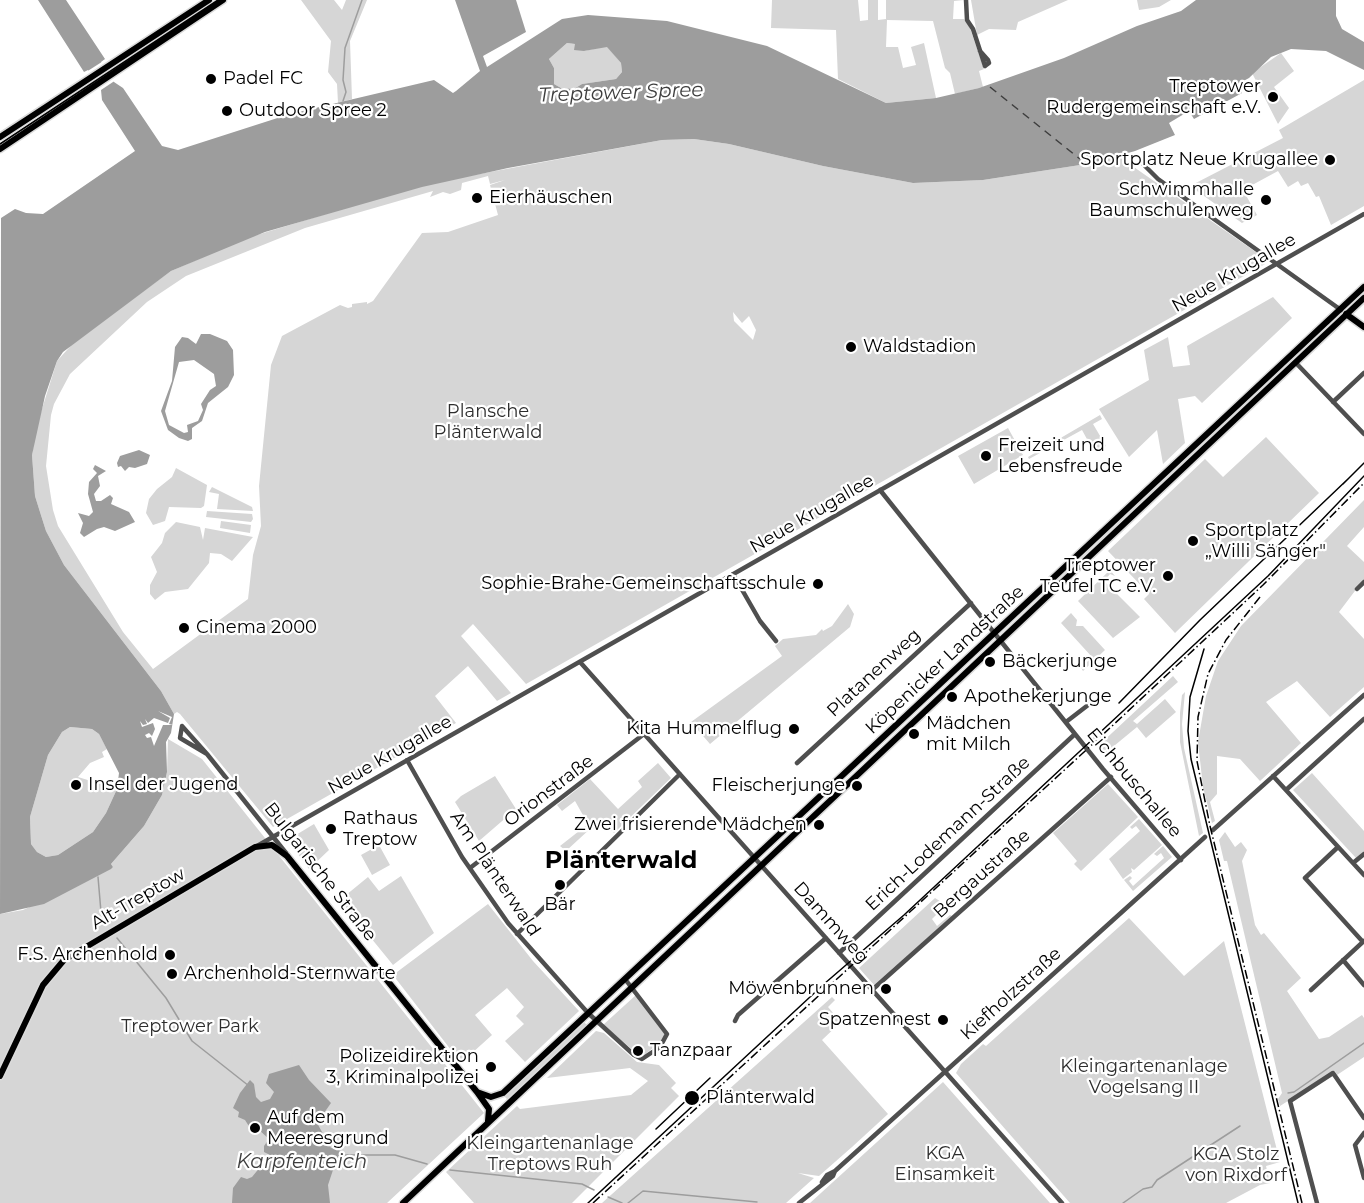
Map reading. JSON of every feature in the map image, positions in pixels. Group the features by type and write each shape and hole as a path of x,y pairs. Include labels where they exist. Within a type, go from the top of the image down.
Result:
{"main road":[{"path":"0,137 209,0"},
{"path":"0,149 224,0"},
{"name":"Köpenicker Landstraße","path":"477,1092 488,1097 500,1095 1364,287"},
{"name":"Köpenicker Landstraße","path":"403,1203 1364,298"},
{"path":"1341,310 1364,327"},
{"path":"255,847 277,846 287,856"},
{"name":"Alt-Treptow","path":"0,1076 43,985 63,960 255,847"},
{"name":"Bulgarische Straße","path":"287,856 477,1092 489,1109 488,1122"}],"street":[{"path":"966,0 967,20 973,28 980,51"},
{"path":"1141,162 1158,179 1341,310"},
{"name":"Neue Krugallee","path":"273,836 1364,214"},
{"path":"1296,363 1364,434"},
{"path":"1333,402 1364,373"},
{"name":"Eichbuschallee","path":"880,490 1066,722 1181,860"},
{"path":"734,574 760,621 776,642"},
{"path":"1357,589 1364,582"},
{"name":"Platanenweg","path":"797,763 971,603"},
{"name":"Dammweg","path":"580,662 1062,1203"},
{"path":"1213,830 1364,695"},
{"name":"Eichbuschallee","path":"1066,722 1092,702"},
{"path":"1286,790 1364,719"},
{"name":"Bulgarische Straße","path":"207,754 180,738 182,726 207,754 287,856"},
{"name":"Orionstraße","path":"470,868 644,734"},
{"name":"Erich-Lodemann-Straße","path":"839,953 1076,734"},
{"name":"Am Plänterwald","path":"407,760 470,868 517,934 597,1021"},
{"path":"517,934 680,774"},
{"path":"1273,776 1364,875"},
{"name":"Bergaustraße","path":"872,990 1111,777"},
{"name":"Alt-Treptow","path":"255,847 273,836"},
{"name":"Kiefholzstraße","path":"799,1203 822,1182 827,1181 835,1171 1205,837"},
{"path":"1311,990 1364,941 1305,878 1338,847"},
{"path":"1353,863 1364,854"},
{"path":"735,1022 738,1015 826,938"},
{"path":"1343,960 1364,985"},
{"path":"597,1021 637,1057 646,1058 666,1039 666,1031 625,979"},
{"path":"1317,1203 1290,1101 1333,1073 1364,1118"},
{"path":"1364,1133 1355,1145 1364,1178"}],"green space":[{"path":"301,0 334,0 342,10 346,0 367,0 350,41 352,99 338,103 337,84 328,72 331,41"},
{"path":"772,0 858,0 860,21 868,20 868,0 878,0 878,20 886,19 886,0 964,0 954,1 953,19 964,19 970,28 984,69 979,71 983,87 955,94 950,73 945,68 933,21 887,20 886,47 898,47 903,68 916,65 911,47 924,43 936,98 886,103 838,79 836,30 771,28"},
{"path":"971,0 1068,0 1018,22 1016,30 989,29 977,35"},
{"path":"1137,0 1171,0 1159,7 1139,10"},
{"path":"567,43 575,44 584,51 607,46 621,63 622,72 616,79 582,84 574,89 561,88 554,84 554,68 549,59"},
{"name":"Treptower Rudergemeinschaft e.V.","path":"1281,53 1294,71 1274,87 1289,108 1278,124 1252,73"},
{"name":"Sportplatz Neue Krugallee","path":"1364,80 1364,206 1331,225 1319,196 1316,197 1308,183 1301,186 1298,181 1288,187 1278,171 1243,190 1257,215 1242,223 1190,186 1283,138 1279,130"},
{"name":"Plansche Plänterwald","path":"694,139 729,144 823,166 913,183 983,180 1093,163 1118,156 1263,257 1265,264 526,684 473,624 461,636 511,693 497,701 468,666 435,696 456,723 273,827 180,714 177,712 174,714 161,691 64,565 46,531 35,496 32,455 36,428 57,361 76,340 171,271 247,238 457,174 463,177 662,140","holes":["488,176 490,184 505,180 490,185 498,215 448,232 422,233 373,301 367,304 367,302 352,304 352,307 348,308 340,305 282,336 271,365 259,486 261,526 253,555 248,599 153,669 123,632 58,526 53,510 46,466 51,415 54,404 70,374 147,302 186,276 305,228 433,191 430,197 443,192 450,194 461,190 462,183","733,312 742,323 749,316 756,330 753,340 734,321"]},
{"path":"1273,297 1292,318 1202,403 1195,396 1178,399 1185,443 1163,464 1157,430 1129,457 1099,409 1149,380 1144,350 1168,337 1173,367 1190,365 1187,346"},
{"path":"1100,415 1102,419 1093,424 1106,446 1094,452 1082,430 1029,459 1028,457"},
{"path":"1008,428 1023,455 974,484 958,456"},
{"name":"Sportplatz „Willi Sänger\"","path":"1266,437 1319,493 1175,633 1144,599 1149,594 1108,551 1205,459 1223,477"},
{"path":"176,468 207,485 204,506 201,508 169,507 165,521 153,525 146,513 149,499 172,477"},
{"path":"212,487 252,507 253,511 217,509 219,494 209,492"},
{"path":"1364,500 1364,527 1347,546 1364,562 1364,579 1339,612 1364,639 1364,687 1330,717 1297,681 1266,702 1301,743 1260,781 1240,759 1217,756 1217,794 1210,802 1215,821 1212,823 1203,787 1198,742 1206,696 1218,661 1241,626"},
{"path":"207,511 252,514 253,519 251,522 206,517"},
{"path":"221,521 251,525 250,533 220,528"},
{"path":"176,522 200,527 203,540 205,528 253,537 232,561 221,554 210,553 209,563 188,589 165,592 155,600 150,594 150,585 157,572 151,557 162,543 165,533"},
{"path":"1110,570 1115,576 1110,574 1104,581 1140,617 1113,638 1078,601"},
{"path":"848,604 854,614 850,627 710,744 691,722 782,656 775,646 783,639 816,635 822,629 823,631 832,626"},
{"path":"1071,613 1077,620 1076,626 1083,626 1105,650 1083,671 1078,663 1081,660 1085,664 1092,657 1061,623"},
{"path":"1173,676 1178,682 1133,721 1137,724 1165,699 1176,712 1146,738 1137,727 1103,755 1097,747"},
{"path":"1185,692 1182,724 1184,748 1203,833 1199,836 1180,742 1180,713 1182,695"},
{"path":"70,727 92,729 99,734 107,749 102,752 104,757 90,763 78,777 117,789 106,813 93,832 58,855 46,857 37,852 31,844 30,817 48,755 62,732"},
{"name":"Treptower Park","path":"168,739 202,759 484,1113 387,1203 0,1203 0,914 23,910 113,867 111,864 144,826 162,795 167,772"},
{"path":"658,763 671,778 614,833 605,824 597,829 591,828 566,851 560,846 588,824 575,801 562,811 557,805 590,779 618,809 642,787 638,781"},
{"path":"1312,773 1364,831 1364,851 1356,858 1293,790"},
{"path":"495,776 516,809 479,841 455,802"},
{"path":"1108,784 1138,817 1081,871 1074,864 1077,861 1053,833"},
{"path":"1139,819 1162,845 1134,870 1131,868 1132,872 1123,879 1109,859 1140,831 1136,826 1132,829 1130,827"},
{"path":"314,824 329,850 309,869 289,842 291,838"},
{"path":"1225,832 1235,847 1241,842 1247,850 1242,861 1255,925 1261,935 1264,933 1301,978 1287,991 1319,1039 1329,1037 1362,1015 1364,1018 1364,1057 1337,1075 1335,1071 1280,1106 1278,1099 1282,1093 1227,861 1224,861 1219,840"},
{"path":"379,845 390,865 372,875 361,855"},
{"path":"1163,846 1172,857 1133,891 1124,880 1130,876 1132,878 1129,881 1133,886 1164,858 1161,853 1157,856 1154,854"},
{"path":"401,876 434,933 393,965 340,900 368,877 379,891"},
{"path":"935,898 946,905 932,919 937,926 950,915 952,916 874,985 859,968"},
{"path":"488,904 533,961 579,1011 525,1062 505,1041 524,1024 516,1016 524,1007 507,988 475,1015 492,1035 461,1063 393,975"},
{"path":"1129,918 1184,976 1224,941 1280,1162 1266,1166 1270,1183 1260,1185 1226,1203 1070,1203 956,1073 961,1064 983,1044 986,1046"},
{"path":"636,995 665,1033 664,1039 643,1056 640,1056 603,1025"},
{"path":"832,997 835,1000 828,1007 841,1022 822,1040 888,1114 852,1147 819,1176 798,1173 814,1178 786,1203 602,1203"},
{"path":"583,1021 588,1026 508,1100 504,1096"},
{"name":"Kleingartenanlage Treptows Ruh","path":"596,1031 604,1033 637,1062 659,1065 676,1083 671,1088 679,1096 572,1203 474,1203 446,1172 517,1106 520,1109 631,1095 648,1081 630,1068 547,1078"},
{"name":"KGA Einsamkeit","path":"943,1082 1050,1203 810,1203 833,1182"}],"water":[{"name":"Treptower Spree","path":"38,0 66,0 105,59 101,62 114,82 123,88 162,146 178,150 290,114 434,80 453,93 480,71 455,0 516,0 526,32 483,56 487,67 562,19 588,15 667,21 767,46 886,103 936,98 979,88 1064,58 1137,26 1181,11 1196,0 1336,0 1336,16 1342,29 1364,42 1364,70 1326,51 1291,49 1271,57 1249,78 1238,84 1242,93 1194,119 1189,111 1169,123 1175,135 1135,151 1093,163 983,180 913,183 823,166 729,144 694,139 662,140 508,168 422,187 265,232 171,271 63,352 57,361 45,396 32,455 35,496 46,531 64,565 161,691 174,714 171,733 166,742 167,772 162,795 144,826 111,864 113,867 111,869 44,904 0,914 1,218 15,209 26,213 43,214 135,151 102,100 101,90 88,70 84,72","holes":["567,43 575,44 574,50 584,51 607,47 621,63 622,72 616,79 582,84 574,89 561,88 554,84 554,68 549,59","70,727 92,729 99,734 119,773 117,789 106,813 93,832 58,855 46,857 37,852 31,844 30,817 48,755 62,732"]},
{"path":"201,334 210,334 227,341 233,350 234,375 228,387 208,403 202,421 192,428 192,439 188,441 168,430 161,411 172,381 175,347 182,337 196,344","holes":["194,360 214,374 216,386 210,390 201,404 203,410 198,421 187,425 188,432 184,433 169,425 165,411 179,362"]},
{"path":"139,450 150,455 147,464 135,468 129,467 125,471 121,466 118,467 120,456"},
{"path":"95,465 106,471 98,476 100,486 94,494 96,501 101,501 110,495 113,498 111,504 129,512 135,522 115,531 104,527 97,529 84,537 80,533 83,523 78,513 89,516 93,512 88,494 89,482 97,473 93,469"},
{"name":"Karpfenteich","path":"299,1065 309,1080 331,1103 317,1123 331,1148 339,1149 341,1156 335,1164 328,1185 330,1203 232,1203 233,1188 241,1177 247,1179 252,1177 270,1155 264,1152 264,1146 269,1139 258,1129 252,1131 245,1120 238,1117 239,1112 233,1108 240,1093 250,1080 254,1084 256,1097 261,1102 270,1099 274,1092 266,1083 269,1074"}],"pier":[{"path":"108,58 105,63 116,80 98,92 87,74 83,74"},
{"path":"158,711 172,717 169,724 173,725 163,725 154,746 151,737 147,738 145,735 149,733 152,736 155,729 153,723 142,727 140,721 143,725 147,724 145,719 148,723 154,718 168,723 170,718"}],"waterway":[{"path":"343,101 346,92 343,80 345,48 362,0"},
{"path":"98,877 101,912 109,924"},
{"path":"117,938 166,998 192,1041 249,1086"},
{"path":"1288,1093 1294,1092 1364,1043"},
{"path":"1123,1203 1143,1189 1152,1187 1157,1180 1240,1126"},
{"path":"340,1155 395,1155 427,1164"},
{"path":"450,1170 582,1184 594,1190"},
{"path":"628,1203 643,1191 757,1202"},
{"path":"608,1197 622,1203"}],"ferry route":[{"path":"990,87 1080,159"}],"tram line":[{"path":"0,144 218,0"},
{"path":"1343,484 1364,463"},
{"path":"588,1203 824,984 904,915 1268,576 1364,476"},
{"path":"1119,703 1200,620 1349,478"},
{"path":"1204,649 1190,697 1188,731 1191,759 1298,1203"},
{"path":"656,1129 710,1078"}],"railway":[{"path":"593,1203 1096,741 1263,585 1364,483"},
{"path":"1260,597 1226,640 1208,674 1198,717 1197,761 1210,826 1302,1203"}],"place":[{"name":"Padel FC","path":"211,79"},
{"name":"Treptower Rudergemeinschaft e.V.","path":"1273,97"},
{"name":"Outdoor Spree 2","path":"227,111"},
{"name":"Sportplatz Neue Krugallee","path":"1330,160"},
{"name":"Eierhäuschen","path":"477,198"},
{"name":"Schwimmhalle Baumschulenweg","path":"1266,200"},
{"name":"Waldstadion","path":"851,347"},
{"name":"Freizeit und Lebensfreude","path":"986,456"},
{"name":"Sportplatz „Willi Sänger\"","path":"1193,541"},
{"name":"Treptower Teufel TC e.V.","path":"1168,576"},
{"name":"Sophie-Brahe-Gemeinschaftsschule","path":"818,584"},
{"name":"Cinema 2000","path":"184,628"},
{"name":"Bäckerjunge","path":"990,662"},
{"name":"Apothekerjunge","path":"952,697"},
{"name":"Kita Hummelflug","path":"794,729"},
{"name":"Mädchen mit Milch","path":"914,734"},
{"name":"Insel der Jugend","path":"76,785"},
{"name":"Fleischerjunge","path":"857,786"},
{"name":"Zwei frisierende Mädchen","path":"819,825"},
{"name":"Rathaus Treptow","path":"331,829"},
{"name":"Bär","path":"560,885"},
{"name":"F.S. Archenhold","path":"170,955"},
{"name":"Archenhold-Sternwarte","path":"172,974"},
{"name":"Möwenbrunnen","path":"886,989"},
{"name":"Spatzennest","path":"943,1020"},
{"name":"Tanzpaar","path":"638,1051"},
{"name":"Polizeidirektion 3, Kriminalpolizei","path":"491,1067"},
{"name":"Plänterwald","path":"692,1098"},
{"name":"Auf dem Meeresgrund","path":"255,1128"}],"district":[{"name":"Plänterwald","path":"621,861"}],"park label":[{"name":"Kleingartenanlage Vogelsang II","path":"1144,1077"},
{"name":"KGA Stolz von Rixdorf","path":"1236,1165"}]}
